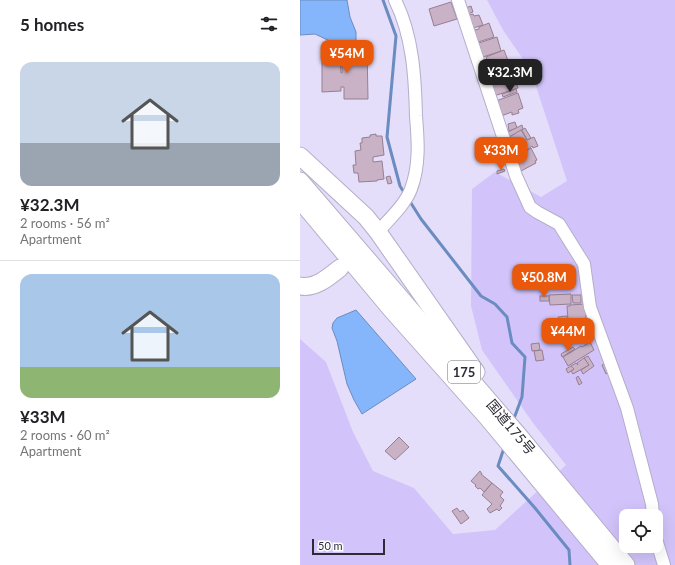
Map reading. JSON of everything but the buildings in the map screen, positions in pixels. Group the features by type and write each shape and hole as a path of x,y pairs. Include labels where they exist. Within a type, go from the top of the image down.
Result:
{"highway":[{"path":"300,156 366,217 378,232 500,405 519,436"},
{"name":"国道175号","path":"300,181 519,436 626,565"},
{"name":"国道175号","path":"300,200 391,309 487,417 610,565"},
{"path":"300,219 321,226"},
{"path":"366,244 378,232"},
{"path":"300,286 307,288 318,284 340,268"}],"street":[{"path":"378,232 402,205 411,189 418,157 414,74 408,32 395,0"},
{"path":"458,0 516,176 530,207 559,224 584,264 590,307 627,408 652,509"},
{"path":"660,553 664,565"}],"shaded area":[{"path":"487,0 675,0 675,565 300,565 300,339 326,362 353,432 373,471 414,488 453,534 495,530 566,465 533,423 482,350 471,306 472,189 495,172 541,197 567,181 531,71 503,30"}],"water":[{"path":"300,0 347,0 350,17 356,32 356,41 332,42 315,34 300,35"},
{"path":"356,310 416,379 362,414 347,384 337,341 332,328 333,323 337,318"}],"waterway":[{"path":"383,0 396,36 387,137 400,186 405,194"},
{"path":"409,200 421,219 481,296 495,304 507,317 512,343 525,357 522,397 513,421"},
{"path":"504,448 498,466 569,550 570,565"}]}
